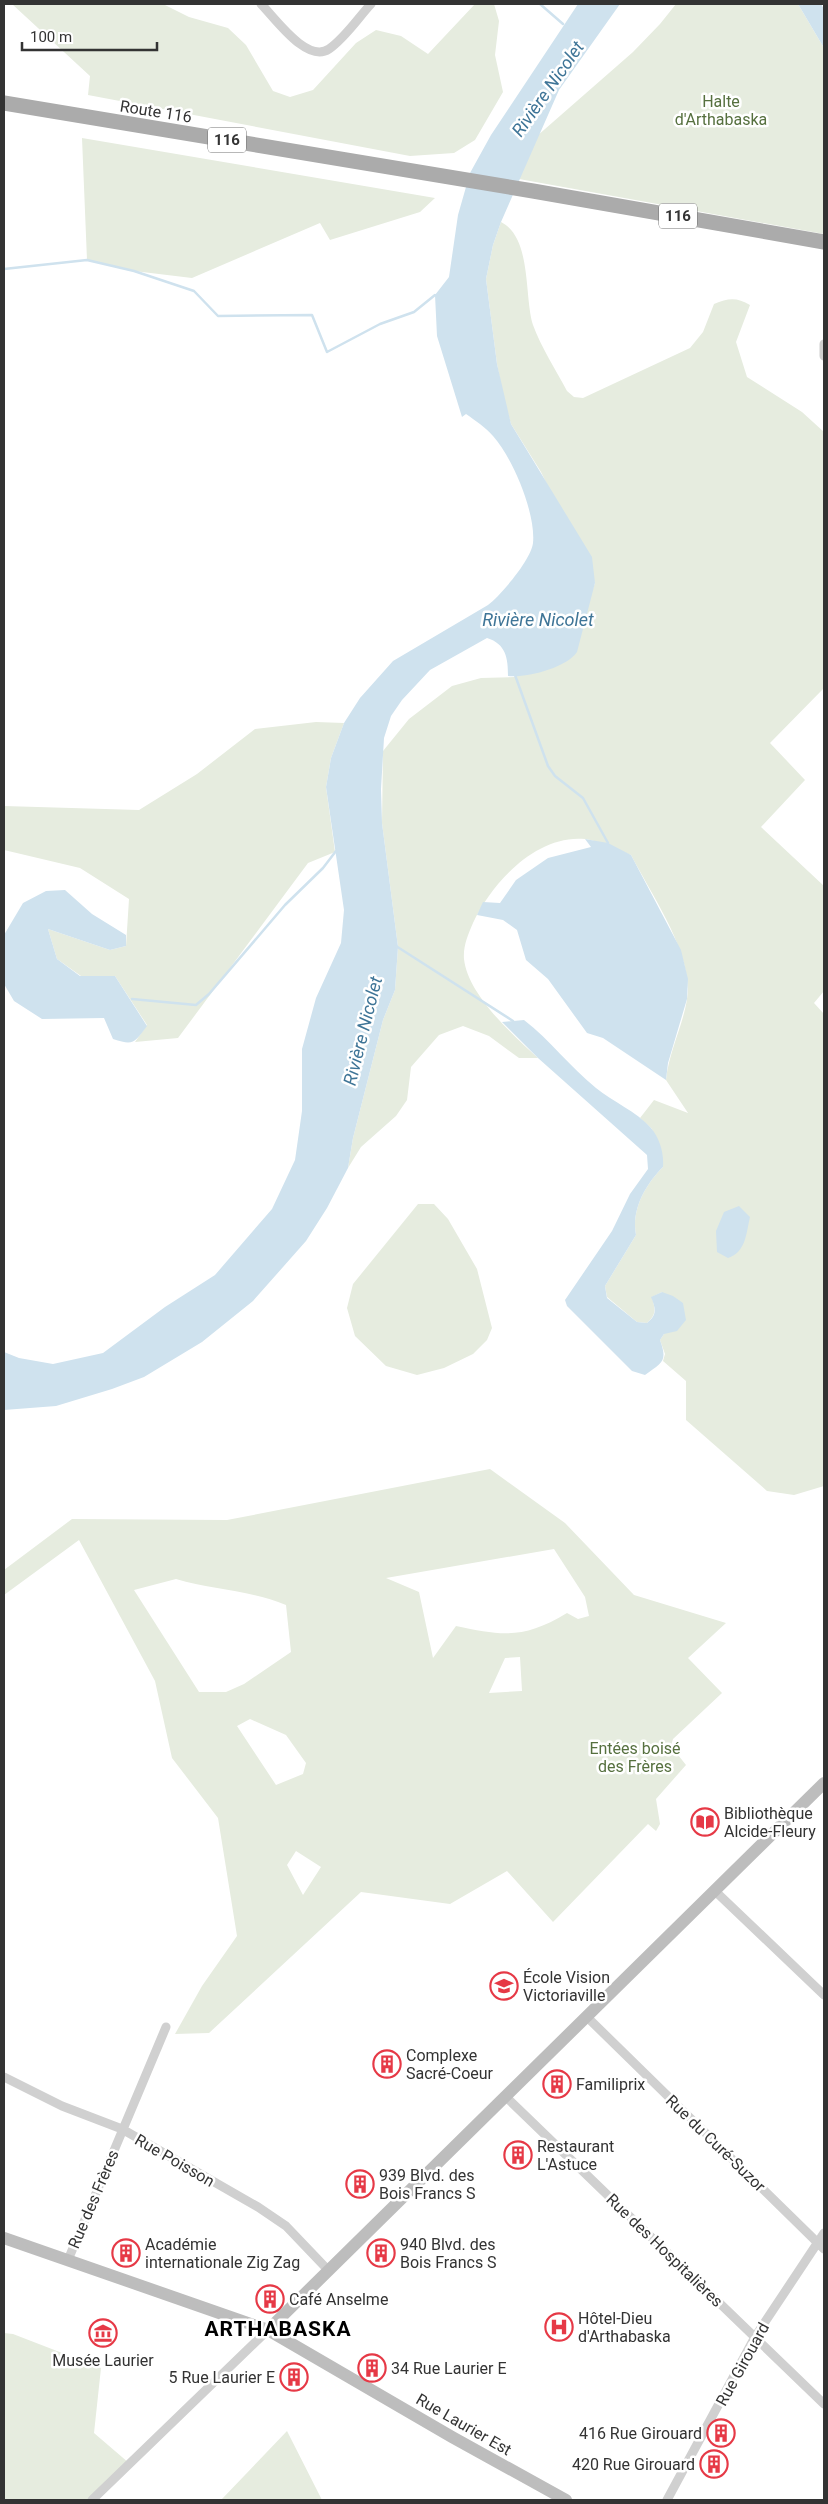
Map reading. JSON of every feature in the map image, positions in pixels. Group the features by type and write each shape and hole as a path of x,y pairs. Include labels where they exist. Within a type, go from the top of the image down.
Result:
{"main road":[{"name":"Route 116","path":"4,103 533,191 824,242"}],"street":[{"path":"261,4 304,48 318,52 331,48 371,4"},
{"path":"824,344 824,356"},
{"path":"92,2500 268,2330 824,1783"},
{"path":"715,1891 824,1996"},
{"name":"Rue du Curé-Suzor","path":"587,2016 824,2249"},
{"name":"Rue des Frères","path":"68,2260 166,2027"},
{"name":"Rue Poisson","path":"4,2077 62,2106 122,2129 272,2215 328,2270"},
{"name":"Rue des Hospitalières","path":"505,2096 824,2404"},
{"name":"Rue Girouard","path":"668,2500 755,2337 824,2233"},
{"name":"Rue Laurier Est","path":"4,2238 268,2330 452,2437 566,2500"}],"green space":[{"path":"12,4 163,4 189,17 228,28 246,45 273,91 290,97 313,90 356,43 376,30 401,36 428,54 475,4 494,4 499,21 495,55 503,92 475,140 454,153 410,156 88,95 90,76"},
{"name":"Halte d'Arthabaska","path":"676,4 798,4 824,48 824,234 519,179 537,136 633,52"},
{"path":"82,138 435,198 420,212 330,240 320,223 192,278 134,271 87,260"},
{"path":"501,222 511,230 518,241 525,269 530,313 536,333 567,391 574,397 583,398 690,348 703,332 714,304 724,300 737,300 750,305 736,342 747,377 802,412 824,432 824,688 770,743 805,780 761,827 824,886 824,991 814,1003 824,1014 824,1486 794,1495 767,1491 686,1420 686,1381 663,1361 665,1354 660,1340 664,1334 662,1292 652,1297 654,1311 647,1323 637,1322 607,1297 605,1286 636,1235 636,1216 641,1198 651,1181 663,1167 652,1129 640,1118 654,1100 688,1113 666,1080 687,999 684,963 669,925 631,855 591,840 567,840 549,845 533,853 517,864 503,878 481,908 473,923 465,945 464,959 467,973 483,1000 516,1038 538,1058 519,1058 489,1036 463,1026 439,1035 411,1067 407,1100 396,1116 361,1147 348,1168 353,1138 383,1020 395,990 398,947 382,823 383,751 409,719 452,686 481,678 515,677 586,609 595,583 541,472 511,424 504,400 497,364 486,279 493,245"},
{"path":"316,722 344,723 331,758 326,787 335,852 308,863 178,1038 135,1042 147,1025 115,976 81,976 57,959 48,929 110,950 126,946 129,899 80,868 4,850 4,806 139,810 197,774 255,729"},
{"path":"418,1204 434,1204 448,1219 477,1269 492,1328 487,1340 473,1354 444,1368 417,1375 386,1366 355,1336 347,1308 353,1284"},
{"name":"Entées boisé des Frères","path":"490,1469 565,1523 634,1595 726,1623 688,1658 722,1693 673,1739 671,1746 686,1765 656,1799 660,1824 656,1831 648,1824 553,1922 507,1871 450,1904 361,1892 209,2033 175,2034 202,1986 237,1936 218,1818 172,1758 155,1681 79,1540 4,1595 4,1570 72,1519 227,1520","holes":["554,1549 585,1597 589,1616 578,1619 567,1613 538,1627 513,1633 487,1632 456,1626 433,1658 419,1592 386,1578","176,1579 259,1596 286,1605 291,1652 244,1684 226,1692 199,1692 134,1590","520,1657 522,1691 489,1693 505,1658","250,1719 286,1735 306,1763 303,1774 276,1785 237,1726","296,1851 321,1867 303,1895 287,1865"]},
{"path":"4,2333 13,2334 101,2368 94,2433 129,2463 92,2500 4,2500"},
{"path":"287,2431 322,2500 221,2500"}],"water":[{"name":"Rivière Nicolet","path":"578,4 620,4 559,90 501,222 493,245 486,279 497,364 511,424 592,557 595,583 577,652 564,663 546,671 535,674 508,676 505,652 498,644 487,638 430,670 402,700 391,716 384,738 381,789 382,823 398,947 395,990 383,1020 353,1138 348,1168 327,1208 306,1241 253,1301 202,1342 144,1377 56,1406 4,1410 4,1352 19,1358 53,1364 103,1353 165,1307 215,1275 272,1209 295,1160 302,1111 302,1049 316,998 341,943 344,910 326,787 331,758 344,723 360,698 393,661 494,600 521,567 533,543 531,517 527,502 508,458 501,446 487,430 466,414 462,417 437,336 435,295 449,277 458,215 470,173 491,135"},
{"path":"798,4 821,4 824,9 824,48"},
{"path":"585,839 608,843 631,855 681,950 688,979 687,999 668,1063 666,1080 603,1038 587,1033 548,979 526,960 517,930 503,920 477,915 483,902 500,903 516,880 548,858 591,847"},
{"path":"65,890 92,914 126,935 126,946 110,950 48,929 57,959 80,976 115,976 147,1026 133,1042 113,1039 104,1018 42,1019 14,1001 4,984 4,935 23,903 46,891"},
{"path":"524,1020 596,1088 645,1122 654,1132 661,1146 663,1167 651,1181 641,1198 636,1216 636,1235 605,1286 607,1298 637,1322 647,1323 653,1317 655,1312 651,1297 662,1292 673,1296 683,1303 686,1320 677,1331 664,1334 660,1340 663,1353 662,1361 645,1375 632,1371 567,1306 565,1300 612,1231 630,1194 648,1169 647,1155 538,1058 502,1022"},
{"path":"739,1206 750,1217 742,1247 728,1258 717,1252 716,1231 724,1212"}],"waterway":[{"path":"540,4 563,24"},
{"path":"4,269 87,260 134,271 194,291 218,316 312,315 327,352 380,324 414,312 435,295"},
{"path":"515,675 548,766 555,776 583,798 608,843"},
{"path":"132,999 196,1005 209,994 285,905 323,868 336,851"},
{"path":"396,946 513,1021"}],"place":[{"name":"Bibliothèque Alcide-Fleury","path":"705,1822"},
{"name":"École Vision Victoriaville","path":"504,1986"},
{"name":"Complexe Sacré-Coeur","path":"387,2064"},
{"name":"Familiprix","path":"557,2084"},
{"name":"Restaurant L'Astuce","path":"518,2155"},
{"name":"939 Blvd. des Bois Francs S","path":"360,2184"},
{"name":"Académie internationale Zig Zag","path":"126,2253"},
{"name":"940 Blvd. des Bois Francs S","path":"381,2253"},
{"name":"Café Anselme","path":"270,2299"},
{"name":"Hôtel-Dieu d'Arthabaska","path":"559,2327"},
{"name":"Musée Laurier","path":"103,2333"},
{"name":"34 Rue Laurier E","path":"372,2368"},
{"name":"5 Rue Laurier E","path":"294,2377"},
{"name":"416 Rue Girouard","path":"721,2433"},
{"name":"420 Rue Girouard","path":"714,2464"}],"district":[{"name":"ARTHABASKA","path":"278,2329"}]}
